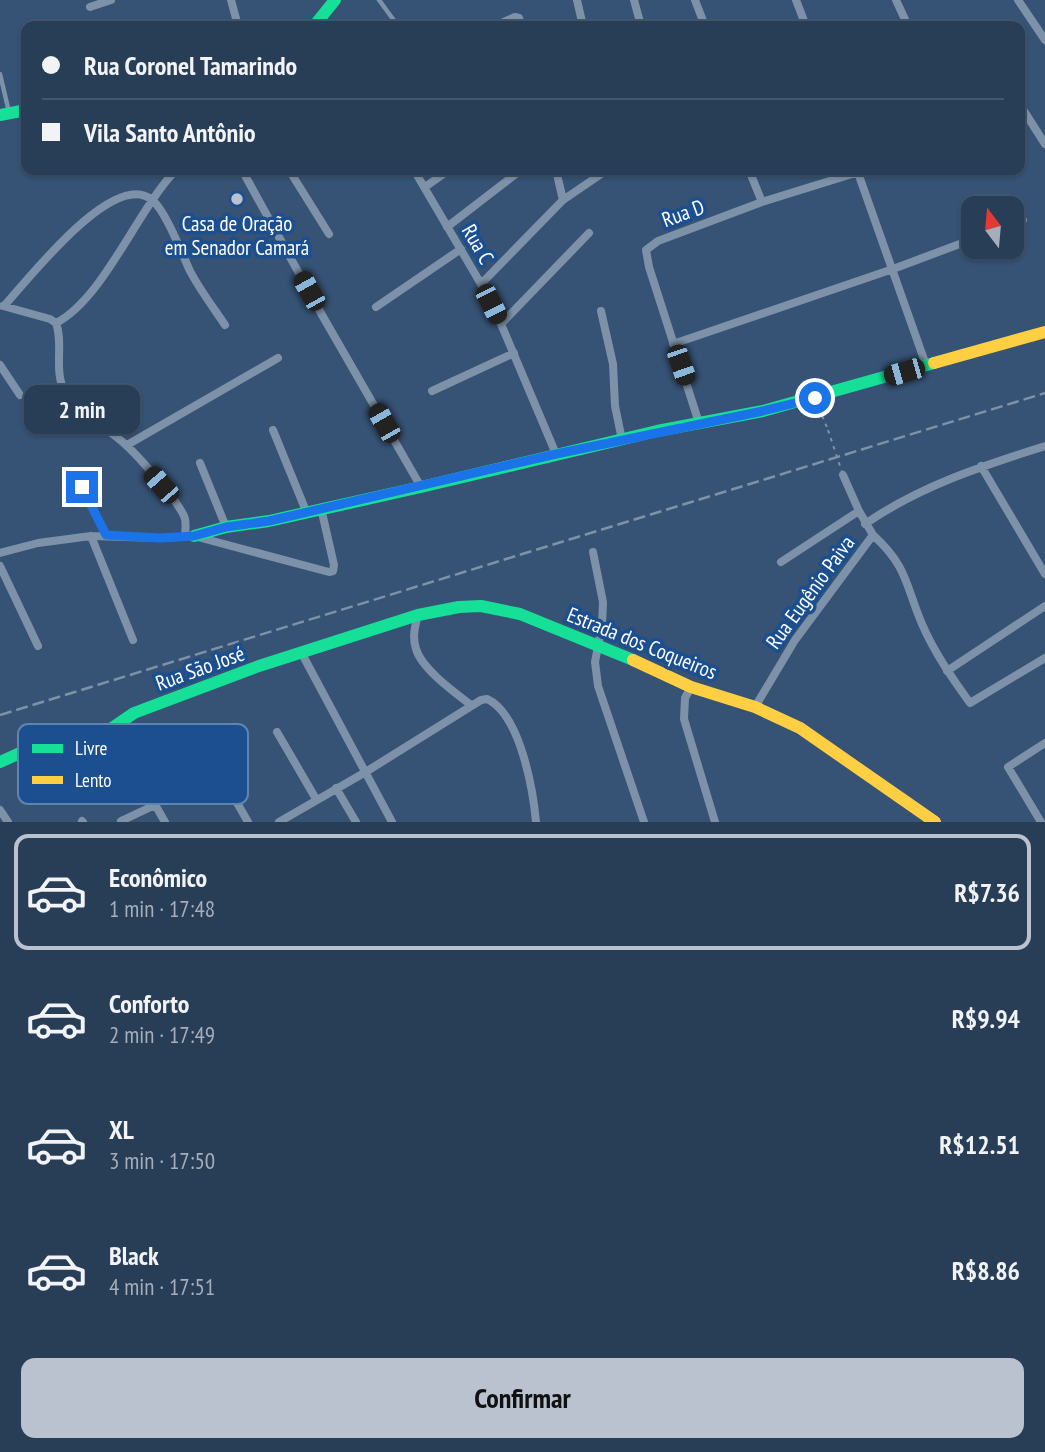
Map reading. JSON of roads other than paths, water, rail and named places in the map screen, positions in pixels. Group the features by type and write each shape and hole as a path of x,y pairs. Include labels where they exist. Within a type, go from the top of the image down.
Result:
{"street":[{"path":"89,6 111,0"},
{"path":"230,0 236,21"},
{"path":"322,21 335,0"},
{"path":"577,0 582,21"},
{"path":"634,0 640,21"},
{"path":"695,0 703,21"},
{"path":"796,0 804,21"},
{"path":"895,0 906,21"},
{"path":"1018,0 1045,40"},
{"path":"1025,113 1045,144"},
{"path":"57,323 75,310 93,288 161,185 171,175"},
{"path":"245,175 421,487"},
{"path":"292,175 329,234"},
{"name":"Rua C","path":"417,175 481,284 501,324 556,454"},
{"path":"425,187 442,175"},
{"path":"447,227 515,175"},
{"path":"557,175 563,200"},
{"path":"481,284 563,200 600,175"},
{"path":"751,175 762,202"},
{"name":"Rua D","path":"699,422 649,267 646,250 658,241 762,202 847,175"},
{"path":"861,175 926,365"},
{"path":"189,536 185,517 127,445 75,405 65,391 61,379 57,323 2,306 75,230 108,202 129,194 152,199 192,273 225,325"},
{"path":"501,324 589,233"},
{"path":"673,344 961,244"},
{"path":"376,307 461,249"},
{"path":"601,311 613,364 615,406 622,440"},
{"path":"189,536 269,521 699,422 763,411 1045,332"},
{"path":"432,391 514,353"},
{"path":"127,445 278,358"},
{"path":"0,365 20,396"},
{"path":"272,430 306,511"},
{"name":"Rua Eugênio Paiva","path":"755,707 795,640 873,536 865,524 909,497 981,466 1045,446"},
{"path":"200,463 226,527"},
{"path":"981,466 1045,574"},
{"path":"843,475 865,524"},
{"path":"82,487 106,535"},
{"path":"0,553 37,543 91,536 189,536 325,572 333,571 321,508"},
{"path":"781,562 859,511"},
{"path":"91,536 132,640"},
{"path":"873,536 893,555 905,575 922,624 947,671 970,703 1045,658"},
{"path":"593,552 603,601 595,662 598,686 619,741 644,822"},
{"path":"0,566 38,646"},
{"name":"Estrada dos Coqueiros","path":"418,615 459,607 481,606 520,614 599,645 691,687 755,707 800,728 935,822"},
{"path":"947,671 1045,606"},
{"path":"418,615 414,633 419,656 449,688 471,705"},
{"name":"Rua São José","path":"117,724 146,708 301,652 418,615"},
{"path":"301,652 392,822"},
{"path":"691,687 685,698 684,719 715,822"},
{"path":"279,822 364,773 471,705 487,699 495,703 508,721 529,775 537,822"},
{"path":"277,732 316,799"},
{"path":"1041,822 1008,768 1045,743"},
{"name":"Rua São José","path":"0,762 18,754"},
{"path":"336,788 356,822"},
{"path":"121,821 152,804"},
{"path":"155,804 165,822"},
{"path":"238,804 248,822"},
{"path":"0,810 8,822"}],"lane":[{"path":"379,0 394,21"},
{"path":"0,74 5,114"}],"railway":[{"path":"0,715 1045,393"}],"place":[{"name":"Casa de Oração em Senador Camará","path":"237,199"}]}
